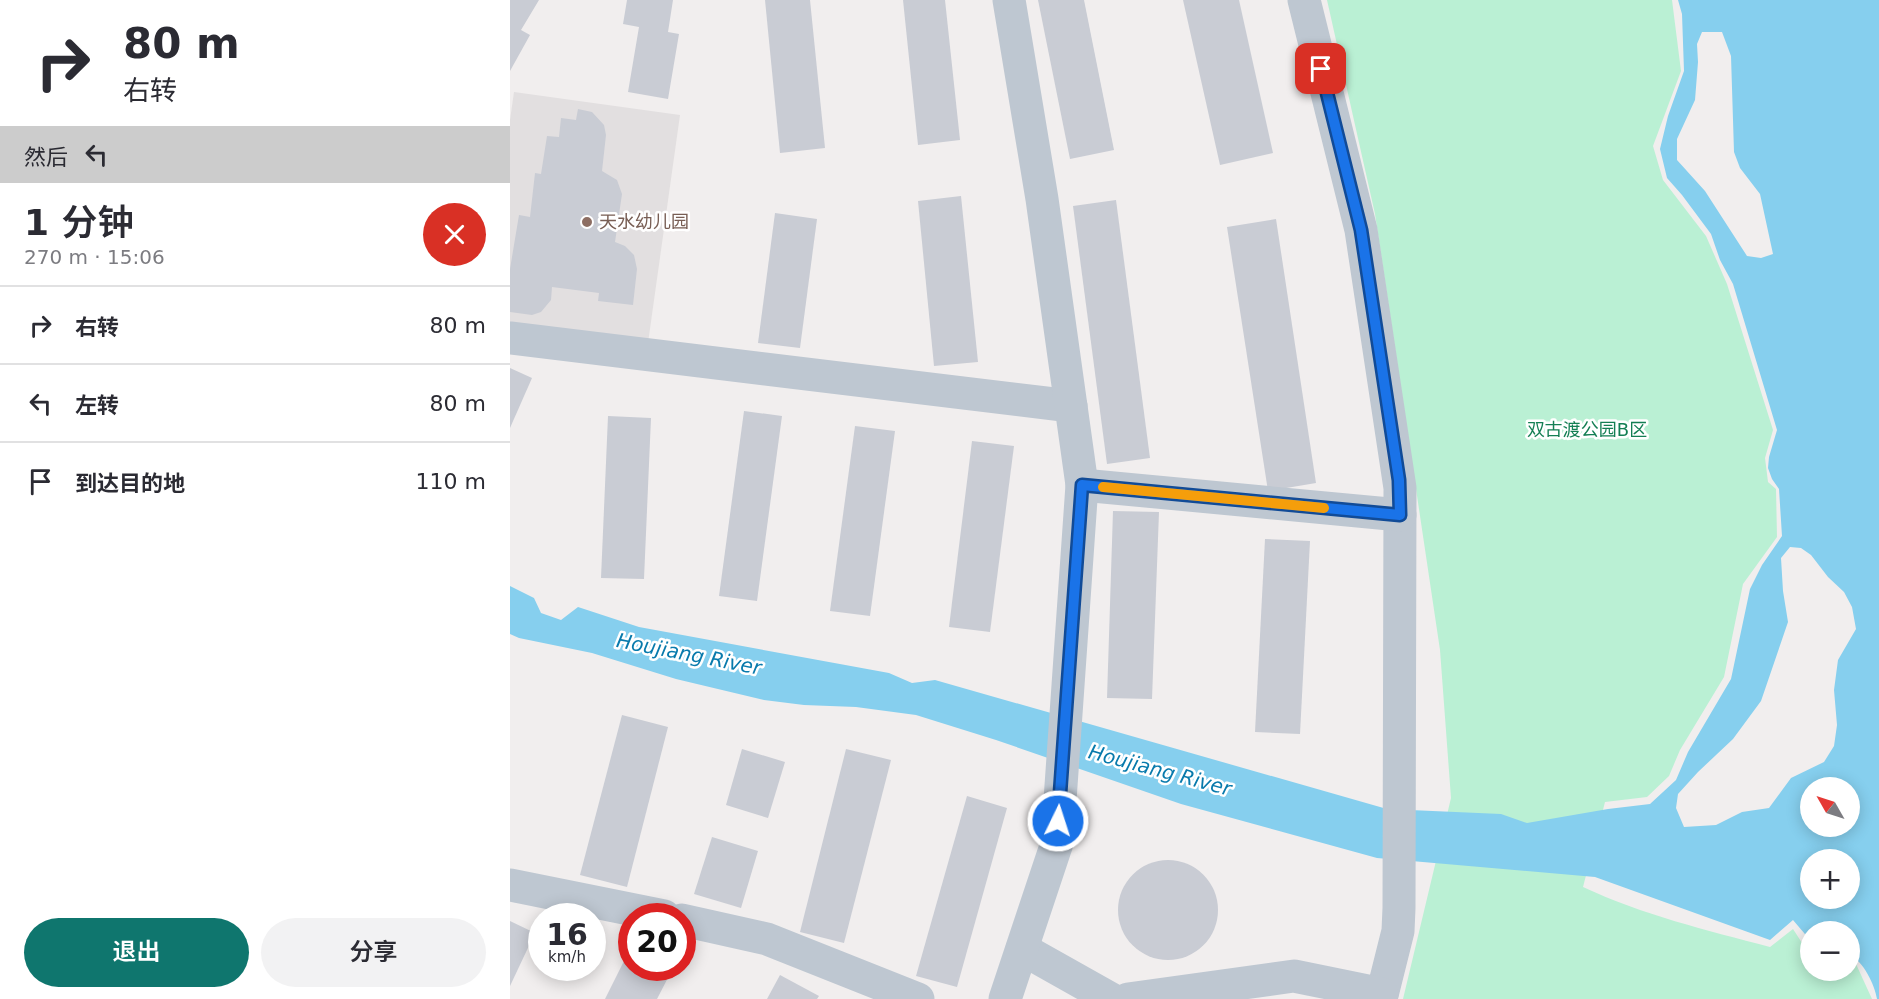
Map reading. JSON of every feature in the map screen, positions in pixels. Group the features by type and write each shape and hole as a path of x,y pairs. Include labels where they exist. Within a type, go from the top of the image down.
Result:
{"street":[{"path":"1005,999 1057,843 1082,485 1041,199 1009,0"},
{"path":"1128,999 1294,976 1382,996 1398,931 1399,480 1361,230 1304,0"},
{"path":"510,338 1071,406"},
{"path":"1082,485 1400,515"},
{"path":"510,885 618,907"},
{"path":"696,924 767,939 918,999"},
{"path":"1022,949 1111,999"}],"shaded area":[{"name":"天水幼儿园","path":"514,92 680,115 648,343 510,324 510,120"}],"green space":[{"name":"双古渡公园B区","path":"1327,0 1672,0 1681,71 1653,146 1663,180 1706,236 1727,284 1773,430 1765,458 1768,482 1776,489 1777,537 1743,584 1724,677 1680,750 1669,776 1647,797 1605,802 1583,887 1652,914 1770,947 1793,929 1800,940 1800,981 1860,981 1860,973 1872,999 1403,999 1451,798 1440,650 1375,214"}],"water":[{"name":"Houjiang River","path":"1678,0 1879,0 1879,999 1860,963 1860,921 1800,921 1800,928 1793,920 1770,940 1595,877 1377,858 1181,804 916,715 856,707 804,705 764,700 676,679 592,653 519,638 510,634 510,586 534,598 541,613 561,620 578,607 639,627 889,673 912,683 935,680 1387,809 1501,814 1527,823 1650,804 1676,780 1688,752 1731,679 1750,589 1762,565 1782,536 1779,489 1768,468 1777,430 1733,284 1720,260 1711,234 1667,178 1660,149 1668,116 1684,71 1682,14","holes":["1702,32 1722,32 1731,56 1734,152 1740,168 1760,194 1773,254 1761,258 1747,256 1705,191 1677,160 1677,139 1695,100 1697,44","1790,547 1801,548 1811,555 1828,577 1844,592 1852,607 1856,629 1838,660 1834,690 1837,725 1834,746 1824,762 1791,778 1769,808 1742,812 1716,825 1684,827 1676,808 1678,794 1733,739 1761,701 1788,622 1781,558"]}],"building":[{"path":"510,0 539,0 521,30 530,35 510,71"},
{"path":"627,0 673,0 668,32 679,34 668,99 628,92 639,27 623,24"},
{"path":"765,0 810,0 825,148 780,153"},
{"path":"903,0 945,0 960,140 918,145"},
{"path":"1038,0 1084,0 1114,150 1070,159"},
{"path":"1183,0 1239,0 1273,153 1220,165"},
{"path":"578,109 592,112 604,125 606,135 602,171 617,180 622,194 615,242 625,246 634,255 637,269 633,305 598,301 599,293 552,287 551,300 541,312 532,315 510,312 510,269 519,215 530,217 535,173 541,174 547,136 559,137 561,118 576,120"},
{"path":"961,196 978,362 934,366 918,201"},
{"path":"1116,200 1150,458 1107,464 1073,206"},
{"path":"775,213 817,219 800,348 758,343"},
{"path":"1276,219 1316,483 1268,491 1227,227"},
{"path":"510,368 532,378 510,428"},
{"path":"744,411 782,416 757,601 719,596"},
{"path":"608,416 651,418 644,579 601,578"},
{"path":"855,426 895,431 870,616 830,611"},
{"path":"972,441 1014,446 990,632 949,627"},
{"path":"1113,511 1159,512 1152,699 1107,698"},
{"path":"1265,539 1310,541 1300,734 1255,732"},
{"path":"622,715 668,727 627,887 580,875"},
{"path":"742,749 785,762 768,818 726,805"},
{"path":"846,749 891,760 844,943 800,932"},
{"path":"967,796 1007,808 957,987 916,976"},
{"path":"712,837 758,851 741,908 694,894"},
{"path":"1168,860 1196,868 1210,882 1218,910 1210,938 1196,952 1168,960 1140,952 1126,938 1118,910 1126,882 1140,868"},
{"path":"510,921 528,930 528,948 510,986"},
{"path":"618,973 618,981 666,981 657,999 605,999"},
{"path":"780,975 819,996 817,999 767,999"}],"slow traffic":[{"path":"1103,487 1324,508"}],"place":[{"name":"天水幼儿园","path":"587,222"}],"route":[{"path":"1058,821 1082,485 1400,515 1399,480 1361,230 1321,69"}]}
